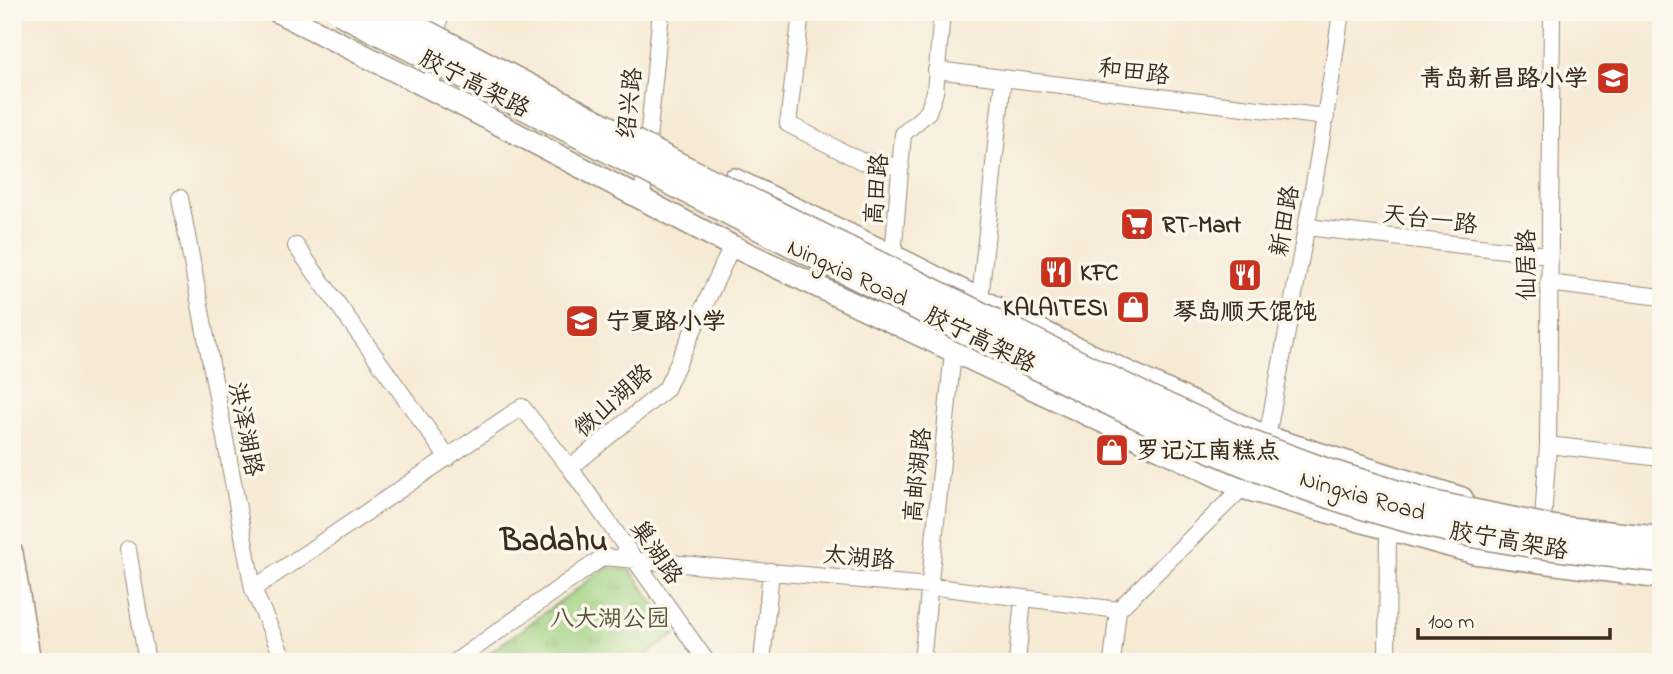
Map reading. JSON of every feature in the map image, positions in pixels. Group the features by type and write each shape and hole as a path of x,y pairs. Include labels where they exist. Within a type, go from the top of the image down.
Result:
{"highway":[{"name":"胶宁高架路","path":"339,12 878,288 1139,416 1259,470 1382,513 1462,533 1552,549 1661,561"},
{"name":"胶宁高架路","path":"387,12 673,162 1207,425 1327,471 1427,502 1555,528 1661,539"}],"main road":[{"name":"Ningxia Road","path":"278,12 732,246 1242,488 1474,553 1661,578"},
{"name":"Ningxia Road","path":"410,12 439,19 648,137 1062,341 1267,437 1438,492 1544,517 1661,532"},
{"path":"12,553 30,662"}],"street":[{"name":"绍兴路","path":"642,199 661,12"},
{"path":"801,12 788,124 861,161 901,167"},
{"name":"高田路","path":"893,256 904,134 928,113 935,92 942,12"},
{"name":"新田路","path":"1242,488 1267,437 1307,227 1341,12"},
{"name":"仙居路","path":"1540,563 1548,445 1552,12"},
{"path":"431,89 439,19"},
{"name":"和田路","path":"936,70 1326,117"},
{"path":"980,299 1003,78"},
{"name":"洪泽湖路","path":"180,198 253,589 285,662"},
{"name":"天台一路","path":"1307,227 1548,255"},
{"path":"253,589 448,458 296,246"},
{"name":"微山湖路","path":"570,468 666,389 732,246"},
{"path":"1548,283 1661,297"},
{"name":"高邮湖路","path":"922,662 953,351 980,299"},
{"name":"巢湖路","path":"448,458 523,407 570,468 707,662"},
{"path":"1548,445 1661,458"},
{"path":"1112,662 1118,610 1242,488"},
{"path":"1387,662 1388,529"},
{"path":"128,550 147,662"},
{"name":"太湖路","path":"455,662 603,557 929,586 1118,610"},
{"path":"762,662 771,571"},
{"path":"1017,662 1023,598"}],"green space":[{"name":"八大湖公园","path":"607,567 631,571 676,634 636,662 477,662"}],"place":[{"name":"青岛新昌路小学","path":"1613,78"},
{"name":"RT-Mart","path":"1137,224"},
{"name":"KFC","path":"1056,272"},
{"name":"琴岛顺天馄饨","path":"1245,275"},
{"name":"KALAITESI","path":"1133,307"},
{"name":"宁夏路小学","path":"582,321"},
{"name":"罗记江南糕点","path":"1112,450"}],"district":[{"name":"Badahu","path":"554,539"}]}
